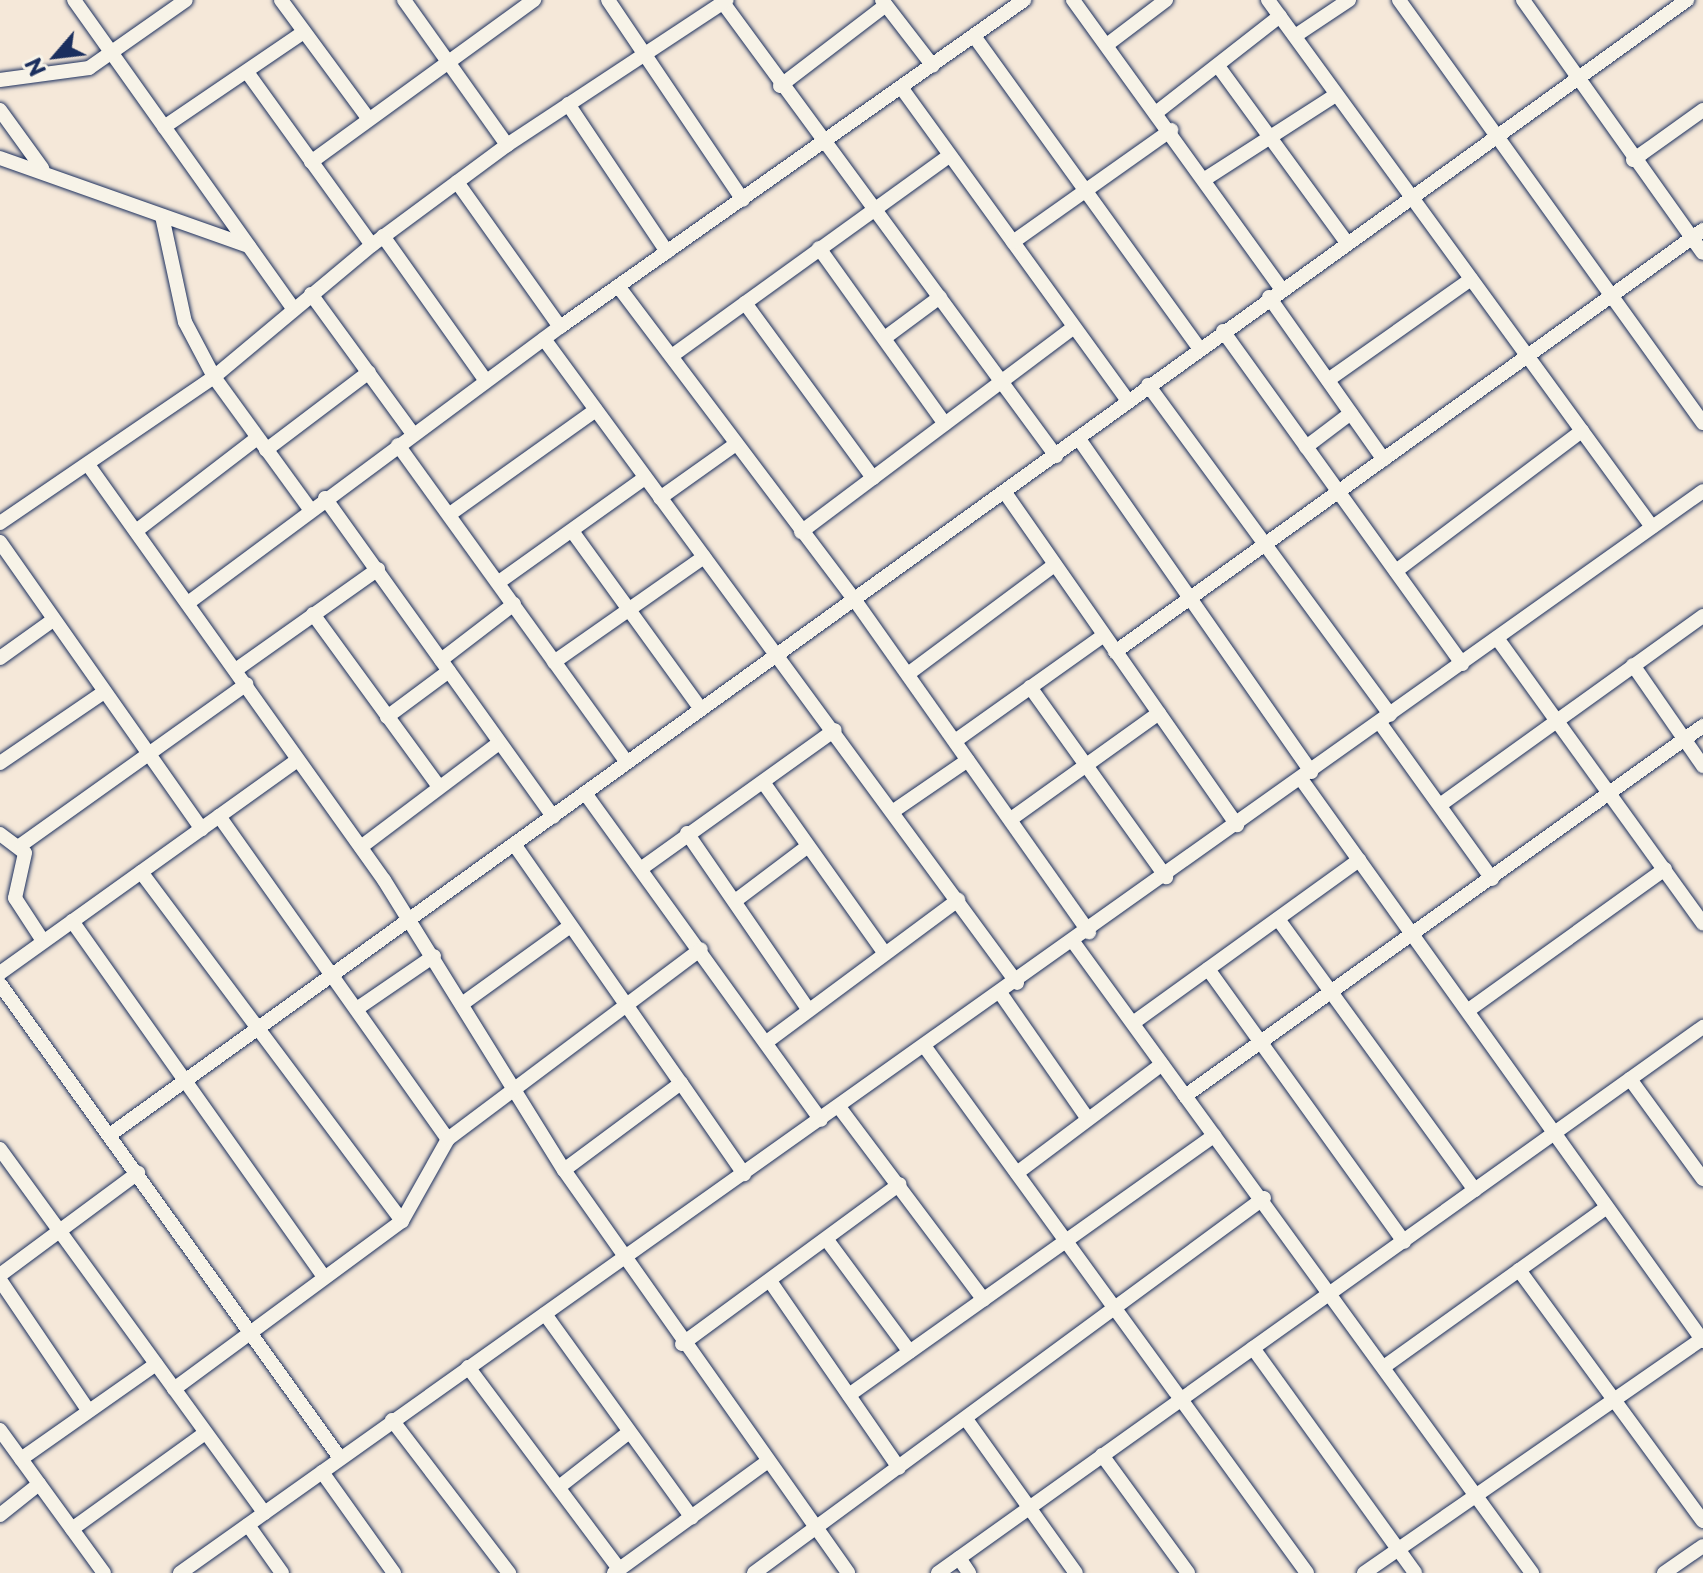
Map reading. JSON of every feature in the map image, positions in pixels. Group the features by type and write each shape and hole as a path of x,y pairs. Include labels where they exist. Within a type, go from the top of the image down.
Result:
{"street":[{"path":"74,0 293,308"},
{"path":"0,80 79,71 113,54 186,0"},
{"path":"281,0 368,118"},
{"path":"404,0 449,59 507,145"},
{"path":"608,0 743,200"},
{"path":"998,0 1007,13"},
{"path":"188,603 310,509 560,327 903,90 1024,0"},
{"path":"1073,0 1205,179 1328,380 1384,460"},
{"path":"1108,44 1166,0"},
{"path":"1268,0 1652,527"},
{"path":"1295,36 1349,0"},
{"path":"111,1134 187,1082 700,708 1006,494 1199,348 1687,0"},
{"path":"0,523 89,466 214,377 378,240 507,145 724,1 823,146 875,208 1003,379 1056,456"},
{"path":"311,162 527,2"},
{"path":"1404,2 1703,423"},
{"path":"1527,2 1633,160 1697,234 1703,253"},
{"path":"780,86 884,3 933,66"},
{"path":"1157,112 1280,16"},
{"path":"164,127 304,32"},
{"path":"974,36 1199,348"},
{"path":"1218,66 1347,243"},
{"path":"247,72 311,162 378,240 486,381"},
{"path":"903,90 1128,401"},
{"path":"1205,179 1336,95"},
{"path":"568,104 667,252"},
{"path":"0,110 43,169"},
{"path":"1633,160 1703,110"},
{"path":"1013,242 1171,130"},
{"path":"673,355 949,156"},
{"path":"0,158 43,169 249,246"},
{"path":"457,182 560,327"},
{"path":"162,216 181,314 214,377 310,509"},
{"path":"1115,652 1697,234"},
{"path":"819,248 886,337 945,424"},
{"path":"1328,380 1471,279"},
{"path":"618,286 854,599 1089,932"},
{"path":"311,294 413,434"},
{"path":"886,337 940,297"},
{"path":"745,303 873,478"},
{"path":"801,532 1074,327"},
{"path":"1223,331 1462,664"},
{"path":"544,339 895,810 1017,983"},
{"path":"136,531 369,372"},
{"path":"1148,385 1265,544 1492,879"},
{"path":"450,514 596,410"},
{"path":"1306,447 1351,413"},
{"path":"1396,571 1582,431"},
{"path":"1079,439 1190,600 1359,860 1470,1009 1604,1209 1702,1339 1618,1402 1364,1573"},
{"path":"660,498 736,444"},
{"path":"398,445 627,762"},
{"path":"89,466 237,669 297,760 361,847 434,956 564,1170 623,1259 848,1573"},
{"path":"499,582 645,478"},
{"path":"180,1573 392,1420 1074,943 1703,491"},
{"path":"1006,494 1237,825"},
{"path":"325,498 553,817"},
{"path":"572,531 632,609 700,708"},
{"path":"0,542 202,829"},
{"path":"554,662 704,557"},
{"path":"908,674 1054,565"},
{"path":"237,669 378,569"},
{"path":"387,717 514,604"},
{"path":"313,614 439,787"},
{"path":"1440,805 1703,616"},
{"path":"0,658 53,620"},
{"path":"955,741 1103,636"},
{"path":"1497,638 1611,792 1703,924"},
{"path":"1633,665 1703,766"},
{"path":"21,845 247,684"},
{"path":"1030,687 1166,877"},
{"path":"0,763 104,692"},
{"path":"1011,819 1159,713"},
{"path":"1185,1096 1703,726"},
{"path":"642,868 835,730"},
{"path":"361,847 499,743"},
{"path":"0,973 297,760"},
{"path":"895,810 968,760"},
{"path":"763,782 884,952"},
{"path":"585,793 768,1041 821,1120"},
{"path":"219,816 335,974 448,1139"},
{"path":"687,833 808,1009"},
{"path":"0,834 21,845 27,864 15,898 43,941"},
{"path":"514,844 744,1174"},
{"path":"735,901 807,847"},
{"path":"1133,1023 1359,860"},
{"path":"1470,1009 1665,869"},
{"path":"141,872 262,1027 402,1221"},
{"path":"768,1041 958,900"},
{"path":"1278,919 1475,1190"},
{"path":"72,921 323,1275"},
{"path":"462,1004 570,926"},
{"path":"1074,943 1214,1136 1264,1198 1330,1295 1480,1493 1532,1573"},
{"path":"174,1389 323,1275 402,1221 448,1139 701,949"},
{"path":"358,1008 434,956"},
{"path":"1208,969 1263,1041 1404,1242"},
{"path":"0,984 111,1134 340,1458"},
{"path":"1001,994 1088,1119"},
{"path":"938,1573 1703,1027"},
{"path":"925,1047 1179,1401 1307,1573"},
{"path":"1017,1173 1162,1064"},
{"path":"1630,1079 1703,1179"},
{"path":"564,1170 681,1083"},
{"path":"839,1107 900,1184 984,1300"},
{"path":"849,1395 1214,1136"},
{"path":"0,1149 6,1170 59,1232 264,1513"},
{"path":"88,1410 0,1278 138,1173"},
{"path":"682,1344 900,1184"},
{"path":"754,1573 1264,1198"},
{"path":"1385,1366 1604,1209"},
{"path":"827,1240 910,1352"},
{"path":"1519,1270 1703,1521"},
{"path":"770,1281 899,1468"},
{"path":"545,1314 692,1518"},
{"path":"1253,1348 1415,1573"},
{"path":"21,1459 156,1364"},
{"path":"468,1367 559,1487 617,1571 767,1462"},
{"path":"966,1419 1076,1573"},
{"path":"392,1420 509,1573"},
{"path":"0,1430 104,1573"},
{"path":"72,1529 205,1433"},
{"path":"559,1487 628,1433"},
{"path":"1102,1455 1188,1573"},
{"path":"322,1472 394,1573"},
{"path":"0,1515 39,1484"},
{"path":"248,1525 282,1573"},
{"path":"1664,1573 1703,1546"},
{"path":"959,1558 969,1573"}]}
